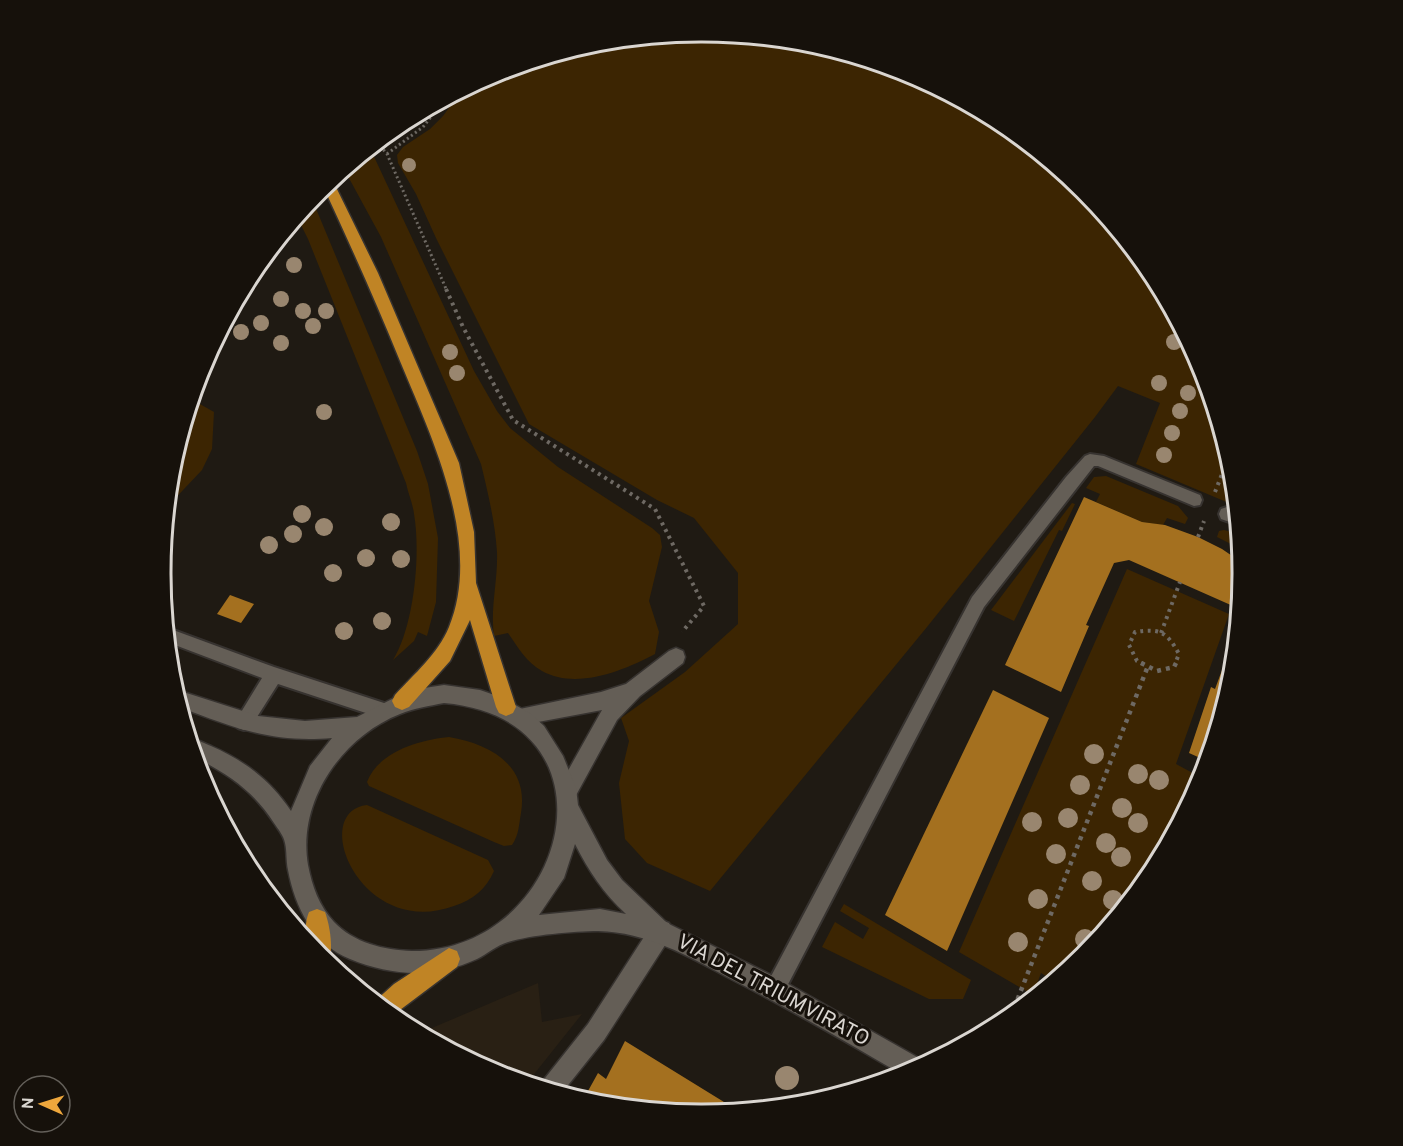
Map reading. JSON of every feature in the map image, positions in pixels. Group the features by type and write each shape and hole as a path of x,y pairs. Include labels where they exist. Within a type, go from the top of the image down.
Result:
{"highway":[{"path":"333,192 367,263 451,463 460,492 467,534 466,581 461,621 448,648 402,701"},
{"path":"466,581 514,712"},
{"path":"317,920 319,940"},
{"path":"389,1003 449,959"}],"main road":[{"path":"633,690 601,700 514,712 467,695 422,696 402,701 360,726 336,746 313,781 304,799 295,839 296,859 302,886 317,920 346,946 376,959 413,965 449,959 477,949 507,931 539,898 553,875 564,850 568,830 568,800 610,714 676,648"},
{"path":"187,701 244,722 287,730 360,726"},
{"name":"VIA DEL TRIUMVIRATO","path":"514,712 537,732 551,752 568,800 599,868 614,888 661,931 776,989 905,1064"},
{"path":"202,752 239,770 261,788 278,809 295,839"},
{"name":"VIA DEL TRIUMVIRATO","path":"507,931 564,922 600,920 661,931"},
{"name":"VIA DEL TRIUMVIRATO","path":"555,1083 596,1032 661,931"}],"lane":[{"path":"776,989 978,602 1071,482 1090,460 1099,460 1194,500"},
{"path":"175,637 274,675 384,711"},
{"path":"244,722 274,675"}],"path":[{"path":"387,154 428,122 434,114"},
{"path":"383,149 387,154 463,327 513,420 655,509 704,606 676,648"},
{"path":"1161,633 1180,582"},
{"path":"1152,629 1170,637 1179,654 1174,667 1157,671 1148,666 1137,661 1130,645 1135,632 1152,629"},
{"path":"1017,1000 1148,666"}],"shaded area":[{"path":"667,43 736,43 805,52 872,70 936,97 997,131 1052,174 1101,223 1123,250 1161,308 1192,370 1214,436 1228,503 1136,464 1160,403 1118,386 927,627 710,891 647,863 625,839 619,783 629,741 621,718 685,672 738,624 738,573 694,518 657,500 529,424 416,194 398,163 397,155 403,147 430,129 451,105 498,82 531,70 598,52"},
{"path":"374,156 474,371 497,411 510,428 558,467 660,535 662,547 649,601 659,632 655,654 614,672 570,679 555,676 537,668 523,654 508,633 494,636 497,552 489,497 481,464 381,237 348,177"},
{"path":"316,208 417,451 428,484 438,538 436,602 427,636 418,632 414,641 393,660 406,628 414,589 417,549 413,510 406,483 301,225"},
{"path":"199,403 214,412 212,449 202,470 176,497 181,469"},
{"path":"1106,476 1178,506 1188,518 1185,524 1167,518 1163,525 1142,522 1096,502 1100,494 1086,488 1094,477"},
{"path":"1072,503 1075,504 1062,531 1059,530 1014,621 991,610"},
{"path":"1219,531 1230,532 1231,544 1217,537"},
{"path":"1127,569 1229,614 1176,764 1193,773 1192,776 1161,838 1123,896 1077,948 1047,976 1041,973 1037,984 1028,992 959,952"},
{"path":"449,737 492,751 513,770 522,796 518,829 512,845 504,846 494,842 369,786 367,782 373,771 391,755 413,744"},
{"path":"367,805 488,860 494,871 491,877 478,893 454,906 421,912 393,906 370,891 354,871 344,849 343,829 350,813"},
{"path":"844,904 971,980 963,999 929,999 822,947 835,922 863,939 869,928 840,911"},
{"path":"538,983 542,1022 582,1014 532,1076 498,1064 429,1029"}],"building":[{"path":"1084,497 1142,522 1165,525 1198,537 1232,556 1231,605 1129,560 1114,563 1086,625 1089,626 1061,692 1005,665"},
{"path":"230,595 254,604 241,623 217,614"},
{"path":"1224,664 1214,710 1199,757 1189,753 1211,687 1215,689"},
{"path":"993,690 1049,718 947,951 885,915"},
{"path":"625,1041 724,1102 667,1103 588,1092 598,1073 606,1079"}]}
